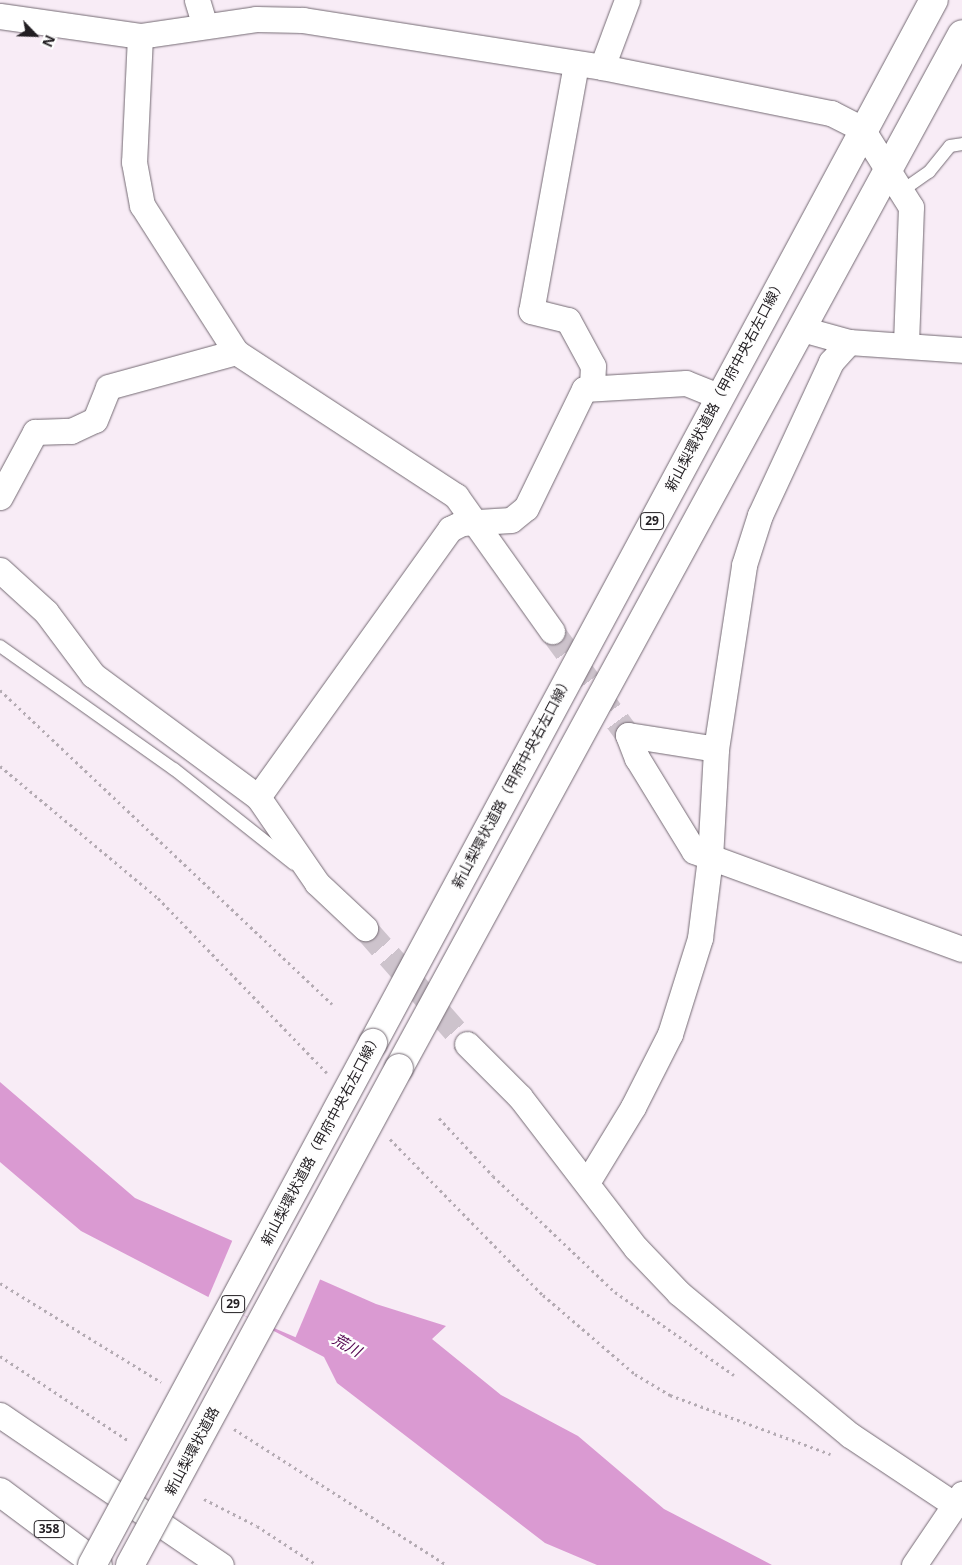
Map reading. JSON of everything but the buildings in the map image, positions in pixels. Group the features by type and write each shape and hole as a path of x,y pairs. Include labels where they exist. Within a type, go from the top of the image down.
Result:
{"main road":[{"name":"新山梨環状道路（甲府中央右左口線）","path":"92,1565 862,129 934,0"},
{"name":"29","path":"254,1337 962,34"},
{"name":"新山梨環状道路","path":"130,1565 254,1337"},
{"path":"150,1565 254,1337"},
{"name":"358","path":"0,1492 98,1565"}],"street":[{"path":"197,0 205,26"},
{"path":"602,67 626,0"},
{"path":"0,16 140,36 205,26 303,20 602,67 813,106 862,129 890,167 911,207 906,344"},
{"path":"140,36 134,162 142,205 236,352 456,496 476,521 552,631"},
{"path":"576,64 531,311 568,320 593,366 592,387"},
{"path":"802,329 849,342 906,344 962,350"},
{"path":"588,1181 633,1107 670,1034 700,938 710,858 716,749 744,565 760,515 831,362 849,342"},
{"path":"0,496 35,432 71,432 95,420 108,387 236,352"},
{"path":"258,797 450,529 476,521 511,520 526,508 580,396 592,387 686,383 719,396"},
{"path":"0,570 46,612 93,675 258,797 317,883 365,928"},
{"path":"716,749 628,735 637,758 694,851 962,949"},
{"path":"468,1044 520,1097 588,1181 636,1248 679,1293 850,1435 956,1508 914,1565"},
{"path":"0,1415 221,1565"}],"lane":[{"path":"903,190 929,172 950,146 962,144"},
{"path":"0,646 174,769 317,883"}],"path":[{"path":"0,690 332,1004"},
{"path":"0,766 158,898 332,1079"},
{"path":"439,1118 493,1176 615,1292 659,1327 741,1379"},
{"path":"388,1136 543,1295 635,1374 670,1395 838,1456"},
{"path":"0,1356 133,1444"},
{"path":"204,1499 257,1526 317,1565"}],"water":[{"name":"荒川","path":"0,1082 135,1198 376,1304 446,1326 432,1339 501,1395 578,1436 664,1509 772,1565 597,1565 545,1543 337,1383 324,1357 81,1231 0,1162"}],"pier":[{"path":"233,1239 321,1277 296,1337 207,1300"}],"tunnel":[{"path":"552,631 628,735"},
{"path":"365,928 467,1044"}]}
